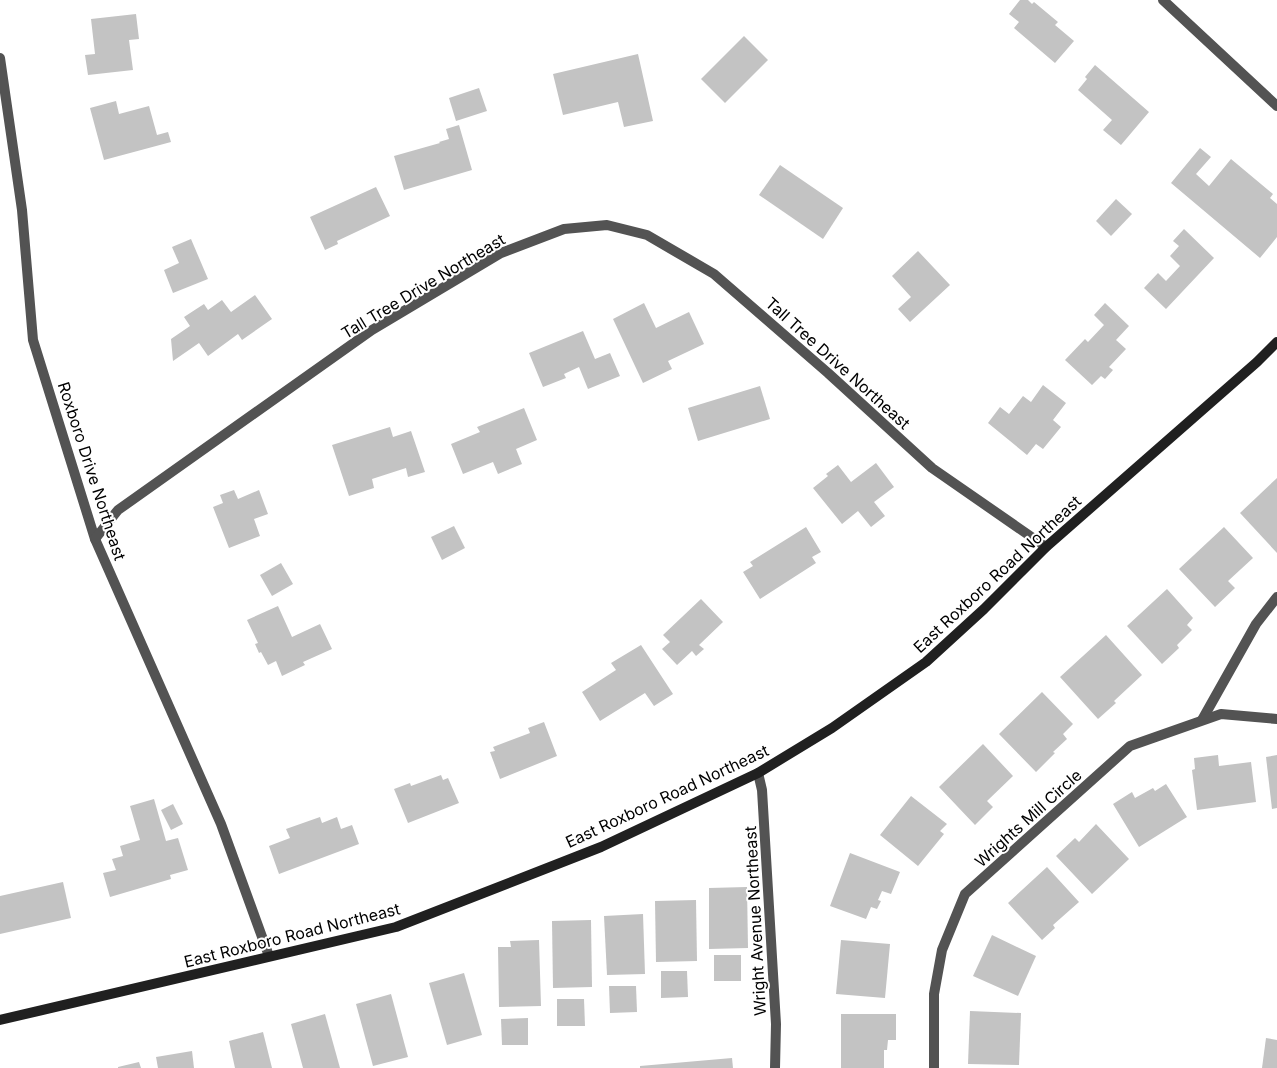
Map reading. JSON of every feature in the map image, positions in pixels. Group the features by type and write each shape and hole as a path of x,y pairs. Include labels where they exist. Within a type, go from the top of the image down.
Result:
{"main road":[{"name":"East Roxboro Road Northeast","path":"0,1020 396,927 601,848 758,773 832,728 926,662 984,609 1046,547 1257,362 1277,342"}],"street":[{"path":"1163,0 1277,106"},
{"name":"Roxboro Drive Northeast","path":"0,58 22,210 33,340 95,539 221,824 269,956"},
{"name":"Tall Tree Drive Northeast","path":"95,539 118,510 372,330 501,252 564,229 607,225 648,235 714,274 828,372 932,468 1046,547"},
{"path":"1202,720 1256,624 1277,597"},
{"name":"Wrights Mill Circle","path":"934,1068 934,994 942,950 965,894 1130,746 1221,714 1277,719"},
{"name":"Wright Avenue Northeast","path":"758,773 762,790 775,1015 775,1068"}],"building":[{"path":"1020,0 1028,0 1032,4 1034,2 1058,22 1055,25 1074,41 1055,63 1014,28 1019,22 1009,14"},
{"path":"136,14 139,39 129,40 133,70 88,75 85,55 95,54 91,19"},
{"path":"744,36 768,60 725,103 701,79"},
{"path":"638,54 653,121 624,127 618,102 563,115 553,74"},
{"path":"1095,65 1149,112 1121,145 1103,130 1112,120 1078,90 1087,79 1085,77"},
{"path":"479,88 487,111 456,121 449,98"},
{"path":"116,101 119,114 149,106 157,135 168,132 171,142 104,160 90,108"},
{"path":"459,125 472,170 404,190 394,156 449,139 446,129"},
{"path":"1200,148 1211,157 1196,174 1209,186 1231,159 1273,194 1270,198 1277,204 1277,237 1260,258 1171,183"},
{"path":"780,165 843,208 823,239 759,195"},
{"path":"376,187 390,216 337,241 338,244 325,250 310,217"},
{"path":"1116,199 1132,214 1111,236 1096,221"},
{"path":"1184,229 1214,258 1166,309 1144,288 1158,273 1166,281 1180,266 1170,256 1179,246 1173,241"},
{"path":"191,239 208,279 173,293 164,270 179,263 172,247"},
{"path":"918,251 950,285 910,322 898,309 911,297 892,276"},
{"path":"255,295 272,319 242,340 238,334 208,356 199,343 173,361 171,339 190,326 184,317 204,304 208,310 222,300 231,312"},
{"path":"644,303 656,328 689,312 704,344 668,361 672,369 643,383 613,319"},
{"path":"1105,303 1129,326 1116,340 1126,349 1109,367 1113,370 1105,379 1101,376 1092,385 1065,360 1085,339 1088,342 1104,325 1094,315"},
{"path":"583,331 595,359 610,353 620,376 588,389 579,367 564,374 566,378 543,387 529,353"},
{"path":"1043,385 1066,403 1053,420 1061,427 1043,449 1036,444 1027,455 988,423 1000,407 1009,414 1023,396 1031,402"},
{"path":"760,386 770,419 698,441 688,408"},
{"path":"524,408 537,440 516,449 522,464 498,474 493,462 463,474 451,444 480,432 477,427"},
{"path":"390,427 393,437 411,431 425,472 408,477 406,468 372,479 374,488 349,496 332,445"},
{"path":"876,463 894,487 874,502 885,516 871,527 858,511 842,524 813,488 828,476 826,474 838,465 851,482"},
{"path":"1277,478 1277,553 1240,513"},
{"path":"234,490 238,499 259,490 268,514 254,519 260,536 229,548 213,507 223,503 220,495"},
{"path":"454,526 465,548 442,560 431,537"},
{"path":"806,527 821,552 812,557 816,563 760,599 743,572 753,566 750,562"},
{"path":"1224,527 1253,558 1228,581 1235,588 1215,607 1179,569"},
{"path":"281,563 293,584 272,596 260,575"},
{"path":"1167,589 1193,618 1187,625 1192,630 1177,645 1179,648 1162,664 1127,626"},
{"path":"701,599 723,622 699,645 704,649 696,656 692,651 677,665 662,649 670,642 663,635"},
{"path":"278,606 292,637 320,624 332,649 303,662 305,665 282,676 276,661 268,665 261,652 259,653 255,644 258,643 247,620"},
{"path":"1106,635 1142,675 1098,719 1060,677"},
{"path":"641,645 673,694 654,706 645,693 600,721 582,692 616,670 611,663"},
{"path":"1042,692 1073,724 1063,734 1067,739 1036,772 999,734"},
{"path":"544,722 557,756 500,779 490,752 495,751 493,747 530,733 528,728"},
{"path":"983,744 1013,776 987,801 993,807 975,825 939,787"},
{"path":"1218,755 1219,766 1251,762 1256,802 1197,810 1192,770 1195,769 1194,758"},
{"path":"1277,755 1277,808 1272,809 1266,757"},
{"path":"441,775 443,780 448,778 459,803 408,823 394,789 410,783 411,786"},
{"path":"1166,784 1187,817 1139,847 1113,804 1132,792 1135,798 1153,788 1155,791"},
{"path":"911,796 947,824 940,831 944,834 918,866 880,835"},
{"path":"154,799 166,841 178,838 188,870 170,875 171,879 110,897 103,873 116,870 112,859 123,856 120,846 140,840 130,806"},
{"path":"173,804 183,824 171,830 161,810"},
{"path":"320,817 322,823 337,817 341,829 352,825 359,844 279,874 269,846 290,838 286,829"},
{"path":"1096,824 1129,859 1092,894 1056,856 1075,838 1079,842"},
{"path":"850,853 900,872 891,894 882,891 878,900 881,901 877,909 871,907 866,919 830,906"},
{"path":"1047,867 1079,902 1053,925 1055,928 1042,940 1008,903"},
{"path":"63,882 71,918 0,934 0,896"},
{"path":"747,887 748,948 709,949 709,888"},
{"path":"696,900 697,961 656,962 655,901"},
{"path":"643,914 645,974 607,975 604,916"},
{"path":"591,920 592,987 553,988 552,921"},
{"path":"992,935 1036,956 1018,996 973,976"},
{"path":"539,940 541,1006 499,1007 498,947 511,947 510,941"},
{"path":"841,940 890,944 885,998 836,994"},
{"path":"714,955 741,955 741,981 714,981"},
{"path":"661,971 687,971 688,997 661,998"},
{"path":"464,973 482,1035 447,1045 429,983"},
{"path":"609,986 636,986 637,1012 610,1013"},
{"path":"391,994 408,1057 373,1066 356,1004"},
{"path":"557,999 584,999 585,1026 557,1026"},
{"path":"970,1011 1021,1013 1019,1065 968,1064"},
{"path":"325,1014 340,1068 303,1068 291,1024"},
{"path":"841,1014 896,1014 896,1040 888,1040 887,1050 884,1050 884,1068 841,1068"},
{"path":"528,1018 528,1045 502,1045 501,1019"},
{"path":"263,1032 272,1068 235,1068 229,1041"},
{"path":"1266,1038 1277,1040 1277,1068 1262,1068"},
{"path":"192,1051 194,1068 158,1068 156,1057"},
{"path":"732,1058 733,1068 640,1068 640,1066"},
{"path":"139,1062 141,1068 118,1068 118,1067"}]}
